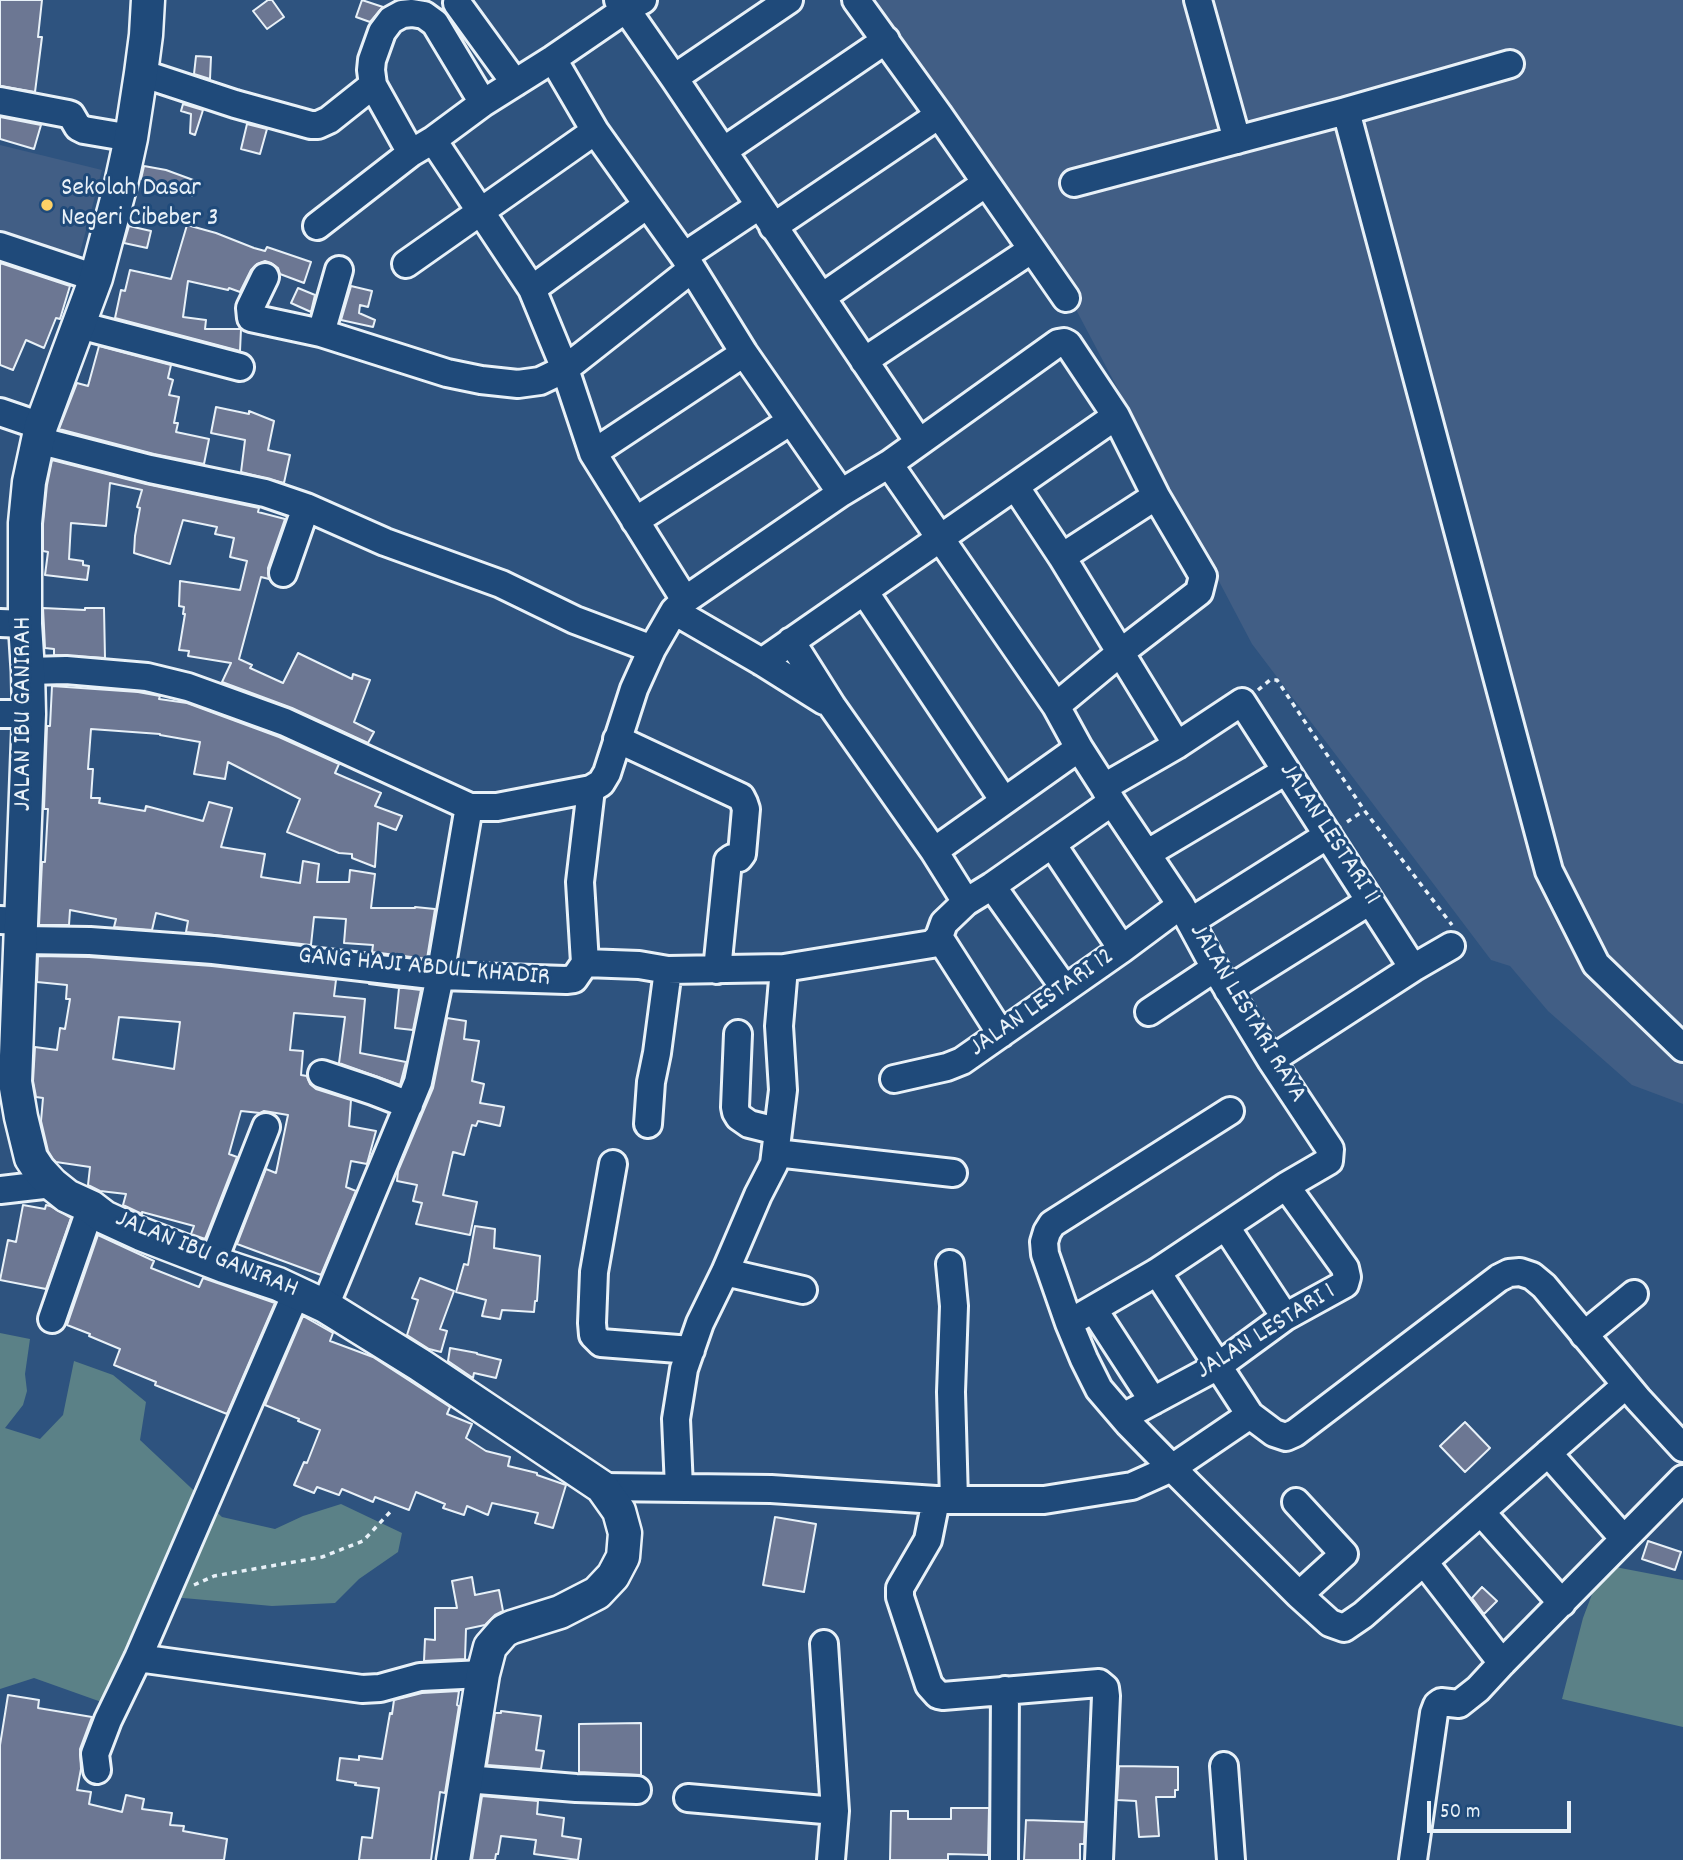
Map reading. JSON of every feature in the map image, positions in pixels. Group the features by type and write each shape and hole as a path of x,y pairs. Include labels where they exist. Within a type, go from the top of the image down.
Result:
{"main road":[{"name":"JALAN IBU GANIRAH","path":"148,0 146,35 131,138 96,278 48,404 29,482 13,623 28,671 14,714 14,927 8,1081 21,1117 31,1158 52,1184 67,1196 141,1234 297,1291 325,1306 420,1365 602,1487 619,1511 625,1533 623,1557 612,1576 597,1593 578,1604 504,1631 490,1647 453,1860"}],"street":[{"path":"674,78 789,0"},
{"path":"856,0 1066,299"},
{"path":"1198,0 1237,140"},
{"path":"457,3 515,83"},
{"path":"317,226 411,153 483,103 553,60 629,3 674,78 919,442"},
{"path":"411,153 373,85 372,60 382,32 391,20 402,14 412,13 424,15 435,23 483,103"},
{"path":"723,151 886,40"},
{"path":"553,60 595,131 688,263 744,352 841,493"},
{"path":"1074,183 1346,111 1510,64"},
{"path":"141,73 235,104 311,125 329,120 373,85"},
{"path":"0,101 68,114 83,130 131,138"},
{"path":"1346,111 1549,872 1595,964 1683,1048"},
{"path":"265,277 250,308 251,317 321,333 446,373 518,384 540,380 565,369 688,263 939,115"},
{"path":"406,264 595,131"},
{"path":"433,140 533,289 565,369 593,453 635,521 680,605 832,706"},
{"path":"822,297 986,183"},
{"path":"533,289 647,205"},
{"path":"0,246 96,278"},
{"path":"864,361 1031,250"},
{"path":"321,333 339,270"},
{"path":"79,325 240,367"},
{"path":"28,671 66,670 147,677 188,687 285,722 470,807 496,807 591,789 601,783 607,773 634,689 652,649 680,605 841,493 889,464 1058,343 1064,342 1068,344 1116,416 1156,496 1203,576 1199,592 1056,706"},
{"path":"593,453 744,352"},
{"path":"0,412 39,433 150,469 265,493 306,507 385,542 501,584 575,620 652,649"},
{"path":"762,662 1116,416"},
{"path":"635,521 791,421"},
{"name":"JALAN LESTARI RAYA","path":"889,464 1056,706 1079,748 1186,914 1221,979 1271,1060 1330,1149 1329,1161 1286,1186 1157,1272 1078,1319"},
{"path":"1016,486 1177,745"},
{"path":"1062,557 1156,496"},
{"path":"283,573 306,507"},
{"path":"864,591 1004,801"},
{"path":"791,640 832,706 934,851 966,902"},
{"path":"1001,1034 939,937 944,923 966,902 1052,844 1108,794 1242,702"},
{"name":"JALAN LESTARI 11","path":"1242,702 1413,968"},
{"path":"617,739 741,797 747,808 742,854 739,858 728,861 717,970"},
{"path":"934,851 1079,748"},
{"path":"1148,853 1286,771"},
{"path":"585,963 580,882 591,789"},
{"path":"325,1306 418,1082 470,807"},
{"name":"JALAN LESTARI 12","path":"894,1079 962,1061 1122,949 1328,835"},
{"path":"1052,844 1122,949"},
{"path":"992,886 1065,989"},
{"path":"1149,1012 1221,979 1370,901"},
{"name":"GANG HAJI ABDUL KHADIR","path":"14,927 90,941 213,950 440,976 566,980 574,979 585,963 639,965 668,970 784,968 927,946 936,942 939,937"},
{"path":"1271,1060 1451,946"},
{"path":"679,1488 676,1419 684,1369 700,1323 774,1164 783,1090 779,1026 784,968"},
{"path":"648,1124 651,1082 668,970"},
{"path":"738,1034 736,1112 739,1117 776,1142 953,1173"},
{"path":"322,1074 409,1105"},
{"path":"1153,1401 1078,1319 1045,1254 1046,1232 1052,1224 1230,1111"},
{"path":"213,1262 266,1127"},
{"path":"612,1164 594,1272 593,1335 601,1343 691,1350"},
{"path":"0,1189 52,1184"},
{"name":"JALAN LESTARI 1","path":"1123,1417 1218,1366 1285,1317 1345,1284 1347,1272 1286,1186"},
{"path":"52,1319 92,1207"},
{"path":"1226,1227 1285,1317"},
{"path":"950,1264 954,1306 945,1500 928,1540 900,1588 900,1597 929,1685 937,1695 1099,1684 1105,1688 1099,1860"},
{"path":"725,1272 803,1290"},
{"path":"1157,1272 1250,1415 1274,1433 1286,1437 1295,1433 1499,1278 1520,1272 1532,1276 1544,1286 1626,1385 1683,1448"},
{"path":"97,1770 96,1754 108,1720 164,1600 297,1291"},
{"path":"1584,1335 1634,1294"},
{"path":"1078,1319 1084,1359 1099,1389 1123,1417 1299,1595 1330,1623 1344,1628 1354,1623 1626,1385"},
{"path":"602,1487 771,1489 945,1500 1044,1500 1132,1486 1171,1468 1250,1415"},
{"path":"1548,1453 1624,1539"},
{"path":"1413,1860 1437,1705 1441,1702 1459,1704 1478,1689 1683,1479"},
{"path":"1296,1502 1344,1554 1299,1595"},
{"path":"1481,1512 1562,1603"},
{"path":"1424,1562 1502,1663"},
{"path":"824,1644 835,1811 831,1860"},
{"path":"138,1658 362,1689 380,1688 421,1677 484,1674"},
{"path":"1004,1860 1005,1690"},
{"path":"1224,1766 1231,1860"},
{"path":"466,1779 637,1790"},
{"path":"688,1798 835,1811"}],"path":[{"path":"1242,702 1270,680 1277,680 1364,810 1454,928 1458,940 1451,946"},
{"path":"164,1600 214,1576 322,1557 363,1541 391,1511"}],"shaded area":[{"path":"859,0 1683,0 1683,1104 1632,1085 1548,1011 1510,966 1491,960 1252,644 1051,262"},
{"name":"Sekolah Dasar Negeri Cibeber 3","path":"0,145 102,170 77,264 0,240"}],"green space":[{"path":"0,1333 30,1339 25,1374 27,1391 23,1405 5,1428 40,1439 63,1415 74,1361 113,1375 146,1402 140,1440 222,1517 275,1529 303,1516 341,1504 402,1533 398,1552 359,1579 335,1603 272,1606 150,1595 107,1704 34,1678 0,1689"},
{"path":"1610,1566 1683,1580 1683,1727 1562,1699 1583,1618 1597,1581"}],"building":[{"path":"0,0 42,0 38,37 42,37 35,92 0,86"},
{"path":"272,0 284,17 267,29 253,11"},
{"path":"362,0 383,7 370,22 356,17"},
{"path":"196,56 211,57 210,79 194,74"},
{"path":"183,104 203,110 195,135 190,133 191,114 181,111"},
{"path":"0,117 41,125 34,149 0,139"},
{"path":"247,124 267,129 260,154 241,149"},
{"path":"144,166 166,170 196,181 192,196 141,179"},
{"path":"187,225 254,248 265,251 267,247 311,262 304,283 280,274 278,268 265,261 251,270 240,292 188,281 183,317 206,320 205,329 241,329 240,351 115,318 121,290 125,291 130,270 171,279"},
{"path":"129,226 151,231 147,248 124,243"},
{"path":"0,263 70,286 60,319 56,318 44,348 26,340 13,370 0,365"},
{"path":"351,286 372,291 368,307 360,305 359,313 375,320 373,327 341,320"},
{"path":"298,288 315,295 311,312 291,303"},
{"path":"99,346 171,365 168,378 173,380 169,395 179,397 174,423 178,423 176,432 209,439 204,464 59,429 77,383 88,386"},
{"path":"216,407 249,414 249,411 274,421 268,450 290,455 284,483 241,472 245,440 211,433"},
{"path":"52,460 146,484 259,508 258,512 285,519 268,568 269,579 261,577 239,659 252,665 250,668 283,683 298,653 352,679 353,674 370,680 354,722 374,732 368,743 292,708 222,682 231,663 188,656 189,651 179,650 185,614 184,607 179,606 180,581 240,590 247,561 230,557 234,538 215,534 217,527 183,520 170,564 134,553 140,508 137,507 142,490 110,483 106,526 71,523 69,559 83,561 83,565 89,566 87,580 45,575 48,552 43,551 43,524"},
{"path":"43,608 104,608 105,658 54,655 54,649 45,648"},
{"path":"52,686 138,692 160,696 159,699 187,703 279,737 339,764 335,773 381,793 375,806 402,816 396,830 378,823 375,867 352,858 352,854 339,853 287,832 300,799 228,762 225,779 194,774 200,742 160,734 91,729 88,769 93,769 91,798 100,798 99,803 145,811 146,806 203,821 209,802 232,808 221,847 265,854 261,877 300,883 303,861 319,864 317,882 349,882 350,870 375,874 371,908 435,909 427,959 372,952 373,945 344,943 346,919 314,917 311,945 186,932 188,921 156,913 152,930 114,927 116,919 70,910 69,925 39,925 48,809 44,809 47,726 50,726"},
{"path":"38,956 89,957 212,966 336,980 334,996 365,999 360,1053 406,1062 400,1085 339,1063 345,1017 294,1013 290,1050 303,1051 301,1075 307,1076 316,1089 351,1100 349,1126 376,1131 367,1164 351,1161 346,1187 356,1191 321,1275 237,1244 266,1169 276,1173 288,1115 241,1111 229,1154 237,1157 205,1239 191,1234 194,1226 142,1214 123,1205 126,1194 100,1191 88,1185 90,1167 56,1162 53,1159 48,1151 41,1121 43,1098 36,1097 33,1081 35,1047 57,1050 60,1028 65,1029 70,999 66,999 67,985 37,982","holes":["119,1017 180,1022 174,1069 113,1059"]},
{"path":"369,984 421,990 413,1030 395,1028 399,988"},
{"path":"447,1018 466,1021 464,1039 479,1041 472,1081 484,1084 480,1103 504,1107 500,1126 478,1121 476,1126 472,1125 464,1155 453,1152 443,1195 477,1202 470,1235 416,1224 422,1203 413,1201 417,1185 397,1181 398,1171 433,1088"},
{"path":"23,1205 45,1209 46,1205 50,1206 71,1218 46,1289 0,1280 8,1240 16,1242"},
{"path":"475,1226 495,1229 494,1248 540,1256 534,1312 502,1310 500,1319 482,1316 486,1300 456,1292 464,1264 468,1265"},
{"path":"98,1235 154,1261 151,1268 199,1287 203,1278 275,1303 227,1414 114,1365 120,1349 67,1325"},
{"path":"420,1278 454,1291 440,1329 447,1331 441,1352 429,1349 407,1335 418,1300 412,1298"},
{"path":"303,1316 333,1333 330,1341 373,1357 450,1407 447,1414 472,1424 466,1438 486,1451 510,1457 508,1466 537,1473 566,1485 553,1528 535,1523 538,1513 492,1503 488,1515 467,1506 464,1515 443,1508 445,1504 416,1492 409,1510 375,1497 373,1502 342,1489 339,1495 317,1487 314,1493 294,1485 304,1462 307,1463 320,1430 265,1405"},
{"path":"450,1348 501,1360 496,1378 474,1373 473,1378 448,1361"},
{"path":"1465,1422 1490,1448 1465,1472 1440,1446"},
{"path":"775,1517 816,1524 804,1592 763,1585"},
{"path":"1648,1541 1681,1552 1675,1570 1642,1559"},
{"path":"472,1577 475,1595 499,1590 503,1611 485,1625 466,1629 465,1659 424,1661 425,1639 435,1640 435,1608 457,1608 452,1581"},
{"path":"1482,1587 1497,1601 1484,1614 1472,1598"},
{"path":"459,1691 445,1793 440,1792 431,1860 359,1860 362,1837 372,1838 379,1788 337,1780 340,1758 359,1760 359,1756 382,1759 394,1700 422,1693"},
{"path":"8,1695 39,1700 38,1708 92,1717 80,1749 81,1769 77,1790 91,1792 89,1804 122,1812 126,1795 144,1799 142,1809 172,1813 170,1825 184,1826 183,1831 227,1839 224,1860 0,1860 0,1745"},
{"path":"501,1711 541,1716 536,1750 544,1751 541,1769 487,1765 495,1713"},
{"path":"641,1723 641,1775 579,1772 579,1724"},
{"path":"1119,1766 1178,1767 1178,1790 1175,1790 1175,1797 1156,1797 1159,1836 1139,1837 1136,1801 1117,1800"},
{"path":"482,1796 538,1801 537,1814 564,1818 562,1836 581,1839 578,1860 534,1854 536,1840 501,1836 495,1860 472,1860"},
{"path":"951,1808 989,1808 988,1855 948,1854 948,1860 890,1860 891,1811 908,1811 908,1819 951,1819"},
{"path":"1026,1820 1085,1822 1080,1860 1024,1860"}],"place":[{"name":"Sekolah Dasar Negeri Cibeber 3","path":"47,205"}]}
